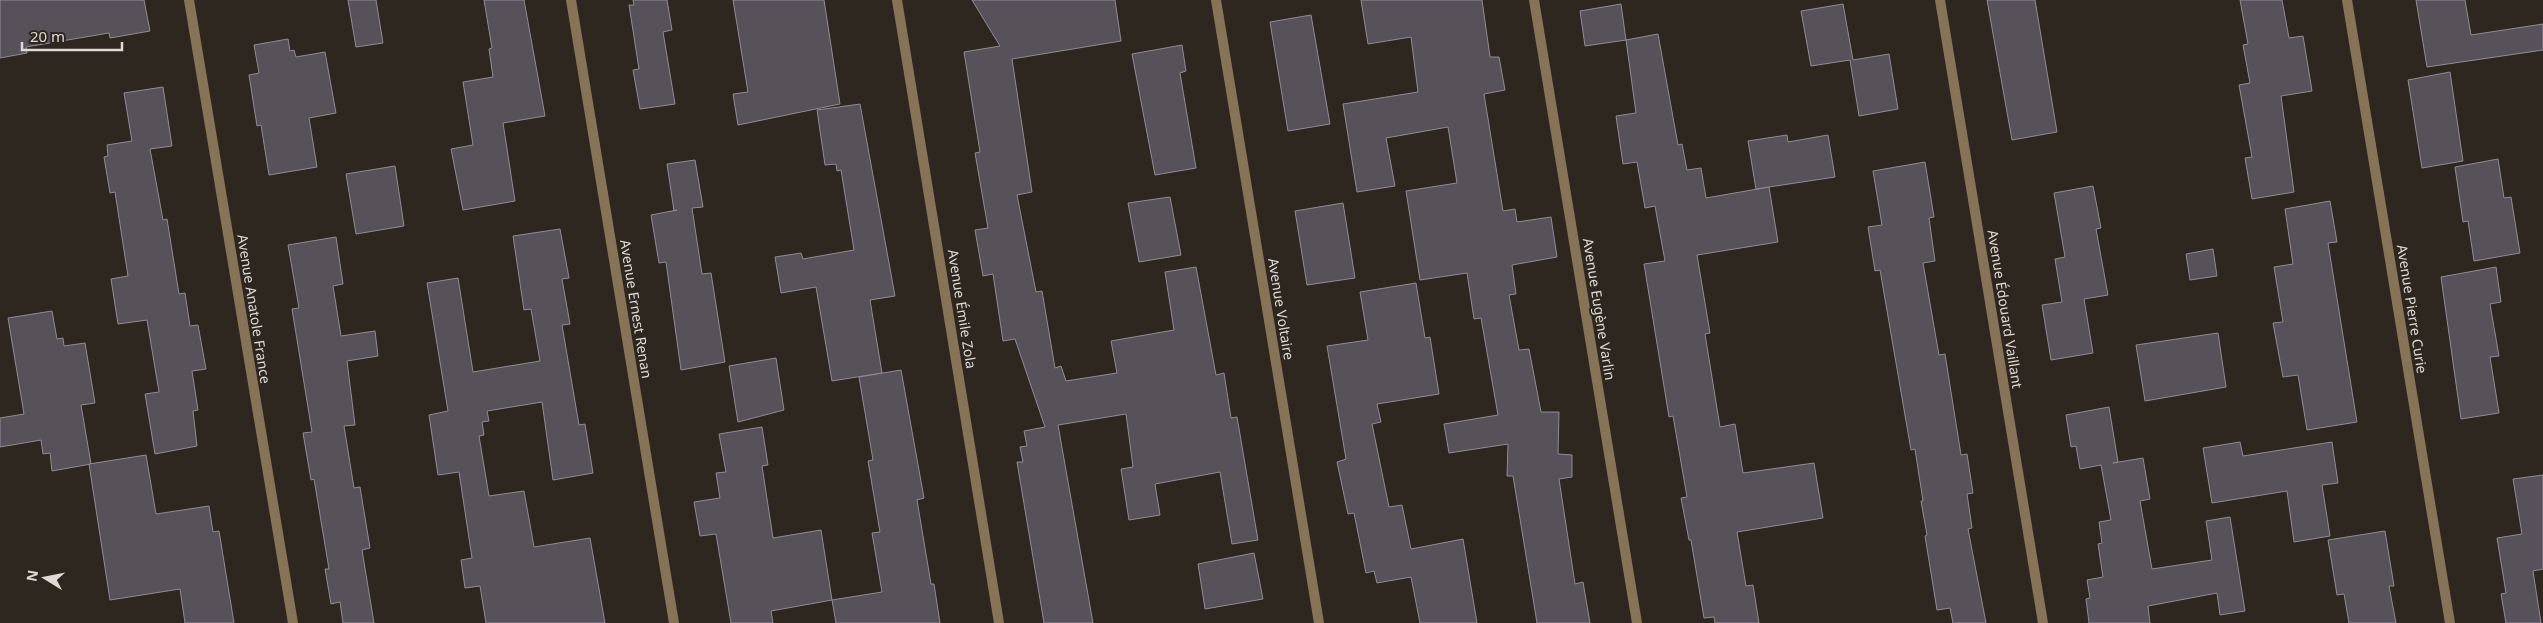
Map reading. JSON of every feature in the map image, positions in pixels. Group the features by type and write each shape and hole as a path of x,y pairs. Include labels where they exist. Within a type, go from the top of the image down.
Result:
{"street":[{"name":"Avenue Anatole France","path":"189,0 292,623"},
{"name":"Avenue Ernest Renan","path":"571,0 674,623"},
{"name":"Avenue Émile Zola","path":"897,0 999,623"},
{"name":"Avenue Voltaire","path":"1216,0 1319,623"},
{"name":"Avenue Eugène Varlin","path":"1534,0 1637,623"},
{"name":"Avenue Édouard Vaillant","path":"1940,0 2043,623"},
{"name":"Avenue Pierre Curie","path":"2347,0 2450,623"}],"building":[{"path":"0,0 144,0 150,31 110,38 109,33 26,47 27,53 0,58"},
{"path":"348,0 376,0 383,43 356,47"},
{"path":"484,0 524,0 545,116 503,123 515,201 463,210 451,149 473,145 463,82 493,77 489,49 492,48"},
{"path":"633,0 667,0 672,30 663,32 675,104 640,109 633,70 639,69 629,5 634,5"},
{"path":"733,0 824,0 840,104 738,125 733,94 748,92"},
{"path":"972,0 1115,0 1121,41 1012,59 1032,192 1017,195 1036,292 1042,291 1055,368 1061,366 1066,381 1117,373 1111,341 1174,330 1165,272 1196,267 1216,375 1224,373 1231,418 1237,417 1258,540 1232,544 1220,472 1155,484 1160,515 1129,520 1121,469 1133,467 1126,414 1058,425 1093,623 1044,623 1017,462 1023,462 1020,447 1027,446 1024,431 1045,427 1015,339 1003,341 993,274 983,276 975,230 988,228 975,153 980,152 964,52 1000,46"},
{"path":"1361,0 1482,0 1490,57 1499,57 1505,90 1484,94 1503,211 1515,209 1517,222 1551,217 1557,257 1512,265 1516,294 1509,295 1519,350 1529,349 1541,412 1559,412 1558,454 1572,455 1572,477 1559,479 1575,584 1583,582 1590,623 1537,623 1513,476 1507,476 1508,444 1449,453 1444,424 1498,415 1481,318 1474,319 1467,273 1420,280 1406,191 1457,183 1448,127 1386,138 1395,186 1357,192 1343,104 1418,92 1411,37 1368,44"},
{"path":"1987,0 2035,0 2057,132 2012,140"},
{"path":"2240,0 2282,0 2289,38 2303,36 2312,91 2281,96 2294,192 2252,199 2245,158 2252,157 2239,85 2250,83 2243,45 2248,44"},
{"path":"2416,0 2465,0 2471,35 2543,24 2543,50 2427,67"},
{"path":"1621,4 1626,40 1585,46 1580,11"},
{"path":"1843,4 1853,60 1889,54 1898,109 1859,116 1850,60 1811,66 1801,11"},
{"path":"1311,15 1330,124 1288,131 1270,22"},
{"path":"1658,34 1678,145 1682,144 1687,170 1701,168 1706,198 1769,187 1778,242 1697,255 1710,333 1705,334 1720,427 1735,424 1743,473 1814,463 1823,518 1737,532 1746,586 1753,585 1759,623 1715,623 1714,617 1704,618 1691,540 1689,540 1681,498 1687,497 1673,416 1669,417 1644,264 1665,261 1655,206 1645,208 1637,162 1623,164 1616,116 1636,113 1626,40"},
{"path":"288,39 290,51 294,50 296,57 325,52 336,113 309,118 317,167 269,175 261,125 257,126 249,75 259,73 254,45"},
{"path":"1182,45 1186,71 1180,73 1196,168 1155,175 1132,54"},
{"path":"2450,72 2463,161 2422,168 2408,80"},
{"path":"163,87 172,146 150,149 163,220 167,219 179,294 185,293 190,326 198,325 206,369 192,371 198,410 193,411 197,446 155,454 145,394 159,392 147,320 118,324 111,279 128,276 115,192 110,193 104,157 108,156 107,145 132,141 124,93"},
{"path":"860,104 895,296 870,300 882,373 832,381 816,287 781,293 775,257 801,253 803,259 854,250 841,170 837,171 836,164 825,165 817,110"},
{"path":"1787,135 1788,142 1828,135 1835,177 1756,189 1748,141"},
{"path":"2498,159 2504,198 2511,197 2520,253 2474,261 2468,221 2463,222 2455,167"},
{"path":"695,160 703,207 692,208 702,274 711,273 725,362 681,370 666,262 659,263 651,215 674,211 667,164"},
{"path":"1925,162 1934,217 1929,218 1935,261 1923,263 1939,355 1945,354 1961,455 1967,454 1973,493 1967,494 1972,528 1968,529 1986,623 1953,623 1950,608 1937,610 1925,536 1927,535 1915,449 1911,450 1880,270 1875,271 1868,227 1882,225 1873,171"},
{"path":"395,166 404,226 356,234 346,174"},
{"path":"2093,186 2101,228 2096,229 2108,295 2084,299 2093,353 2051,360 2042,305 2062,302 2055,259 2065,257 2054,193"},
{"path":"1170,197 1181,255 1139,262 1128,203"},
{"path":"2330,201 2337,242 2328,243 2357,422 2307,430 2298,375 2283,377 2273,323 2283,322 2274,267 2293,264 2285,209"},
{"path":"1343,203 1355,278 1307,285 1295,211"},
{"path":"560,229 569,278 562,279 570,324 562,325 579,425 585,424 593,473 553,480 542,402 487,411 489,421 482,422 484,435 479,436 489,496 524,491 534,547 590,538 605,623 486,623 480,586 465,588 461,560 472,558 459,472 438,475 429,415 448,411 427,283 458,278 473,372 540,361 531,309 524,310 513,236"},
{"path":"336,237 343,284 333,286 341,336 375,331 378,356 347,361 355,425 344,426 354,488 360,487 370,548 362,550 374,623 343,623 340,602 331,604 325,569 329,569 314,479 311,480 303,433 312,432 292,309 299,308 288,245"},
{"path":"2213,249 2217,276 2190,280 2186,254"},
{"path":"2496,267 2501,302 2490,304 2499,356 2490,357 2499,413 2461,419 2441,277"},
{"path":"1416,283 1425,338 1430,337 1439,394 1377,404 1381,422 1372,424 1389,507 1402,505 1411,549 1463,539 1477,623 1420,623 1411,577 1377,583 1374,571 1366,573 1354,513 1348,514 1337,462 1346,459 1327,346 1368,340 1360,292"},
{"path":"52,311 57,339 63,338 64,346 85,343 95,403 81,405 91,464 52,471 50,453 43,454 41,440 0,447 0,418 24,414 8,318"},
{"path":"2218,333 2226,387 2145,401 2136,345"},
{"path":"776,358 784,410 738,422 729,366"},
{"path":"901,370 924,498 917,500 931,584 934,584 940,623 836,623 832,600 882,592 872,533 880,532 868,461 873,460 859,377"},
{"path":"2109,407 2118,462 2113,463 2143,458 2150,499 2140,501 2152,569 2212,560 2206,521 2230,517 2245,611 2220,615 2217,593 2148,606 2150,623 2089,623 2086,599 2090,598 2087,580 2103,577 2098,544 2102,543 2099,522 2111,520 2101,465 2080,469 2076,446 2071,447 2066,415"},
{"path":"762,427 768,465 762,466 773,538 821,530 832,600 771,611 773,623 731,623 716,534 700,536 694,502 720,498 716,473 726,472 719,434"},
{"path":"2240,442 2243,456 2332,442 2338,483 2322,485 2330,536 2294,542 2287,491 2212,503 2203,448"},
{"path":"146,455 156,514 209,506 213,532 219,531 234,623 185,623 180,589 110,600 89,464"},
{"path":"2543,475 2543,569 2533,571 2541,623 2506,623 2501,594 2506,593 2497,538 2522,534 2513,479"},
{"path":"2385,531 2394,586 2389,586 2396,623 2349,623 2344,594 2337,595 2328,540"},
{"path":"1254,553 1263,599 1205,609 1198,564"}]}
